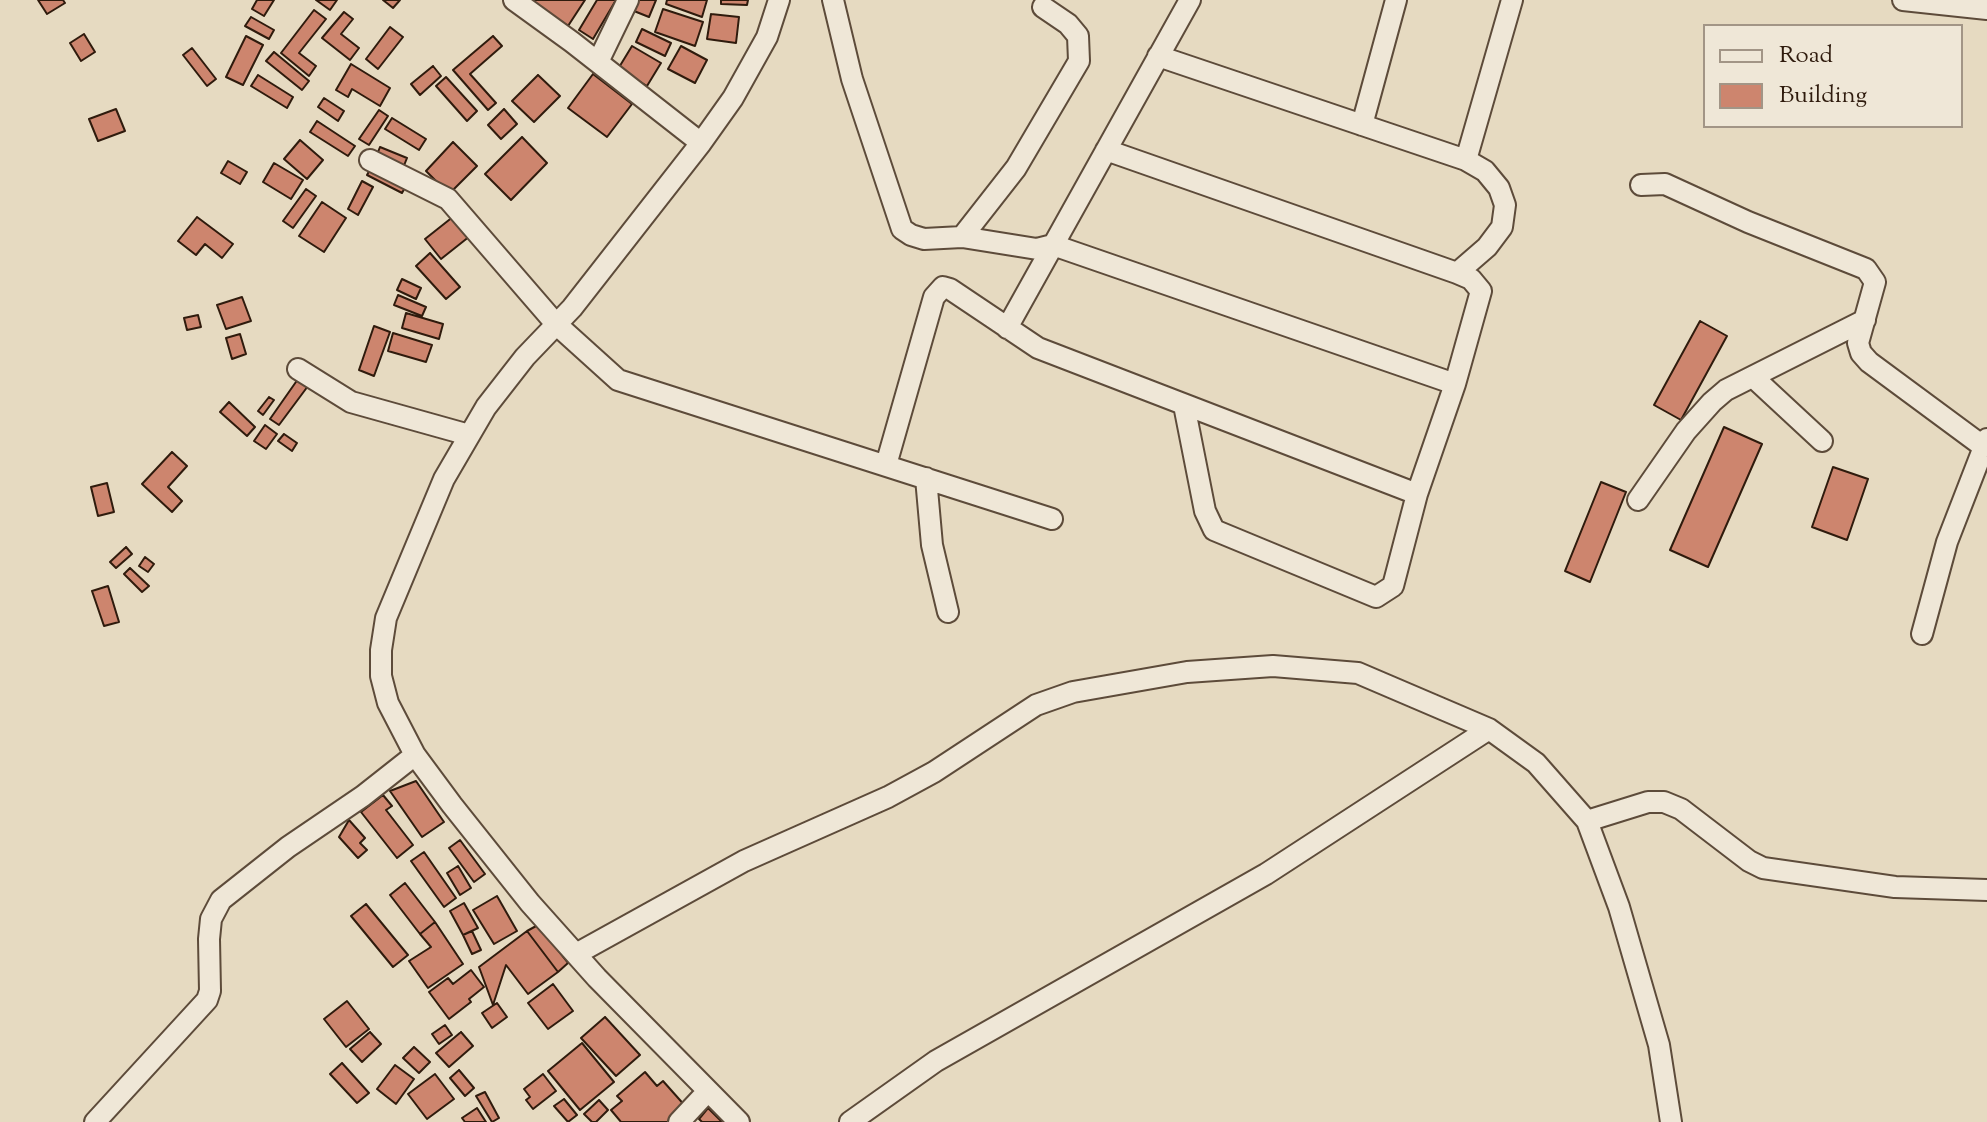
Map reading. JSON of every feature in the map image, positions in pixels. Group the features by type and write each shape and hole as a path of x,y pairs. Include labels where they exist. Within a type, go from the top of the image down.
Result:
{"street":[{"path":"514,0 701,143"},
{"path":"598,62 628,0"},
{"path":"739,1122 530,903 415,755 388,703 381,676 386,618 444,479 469,435 486,407 525,357 556,324 701,143 733,98 767,37 779,0"},
{"path":"833,0 852,79 902,229 924,239 962,237 1037,249 1053,245 1455,384"},
{"path":"1007,328 1190,0"},
{"path":"1362,125 1396,0"},
{"path":"1466,160 1512,0"},
{"path":"1903,0 1987,9"},
{"path":"962,237 1016,168 1079,61 1078,36 1068,24 1043,7"},
{"path":"1158,56 1466,160 1485,171 1499,188 1505,205 1502,227 1487,247 1457,273"},
{"path":"1106,150 1457,273 1477,283 1481,298 1417,494 1393,586 1376,597 1214,530 1205,511 1184,405"},
{"path":"370,160 448,199 556,324 606,372 631,385 1052,519"},
{"path":"1641,185 1665,184 1748,222 1866,269 1875,282 1858,343 1861,353 1869,362 1986,443 1947,542 1922,634"},
{"path":"886,465 934,297 943,287 1038,348 1417,494"},
{"path":"1638,500 1699,415 1726,390 1865,320"},
{"path":"298,369 351,402 469,435"},
{"path":"1753,377 1822,441"},
{"path":"926,478 932,545 948,612"},
{"path":"576,954 744,861 899,791 934,772 1036,705 1073,692 1187,672 1273,666 1358,673 1489,729 1536,763 1587,821 1619,907 1659,1045 1671,1122"},
{"path":"850,1122 936,1061 1266,874 1489,729"},
{"path":"95,1122 207,1000 210,991 211,919 221,900 415,755"},
{"path":"1587,821 1648,802 1664,802 1681,809 1749,861 1763,868 1895,887 1987,890"},
{"path":"679,1122 708,1091"}],"building":[{"path":"38,0 63,0 65,3 47,14"},
{"path":"257,0 274,0 264,16 252,9"},
{"path":"316,0 337,0 330,10"},
{"path":"383,0 400,0 393,8"},
{"path":"530,0 585,0 568,26"},
{"path":"597,0 616,0 593,39 579,30"},
{"path":"638,0 656,0 649,17 634,11"},
{"path":"667,0 707,0 702,17 666,4"},
{"path":"721,0 748,0 747,5 721,4"},
{"path":"663,9 703,22 695,46 655,32"},
{"path":"314,10 326,19 299,53 316,66 309,76 281,53"},
{"path":"344,12 353,19 341,34 359,48 350,60 322,38"},
{"path":"711,14 739,17 736,43 707,39"},
{"path":"251,17 274,30 269,39 245,26"},
{"path":"390,27 403,37 378,69 366,59"},
{"path":"642,29 671,43 665,56 636,42"},
{"path":"84,34 95,52 81,61 70,43"},
{"path":"246,36 263,45 243,85 226,77"},
{"path":"493,36 502,46 470,74 496,103 488,110 453,70"},
{"path":"632,46 661,63 647,86 618,69"},
{"path":"681,46 707,60 695,83 668,69"},
{"path":"192,48 216,79 207,86 183,55"},
{"path":"274,52 309,81 302,90 266,61"},
{"path":"351,64 390,88 380,106 352,89 348,97 336,90"},
{"path":"433,66 441,76 420,95 411,84"},
{"path":"593,74 632,104 607,137 568,108"},
{"path":"258,75 293,97 287,108 251,86"},
{"path":"538,75 560,96 534,122 512,101"},
{"path":"446,77 477,111 467,121 436,86"},
{"path":"324,98 344,111 338,121 318,107"},
{"path":"116,109 125,131 98,141 89,119"},
{"path":"504,109 517,124 501,139 488,125"},
{"path":"379,110 388,116 369,145 359,139"},
{"path":"392,118 426,139 419,150 385,129"},
{"path":"317,121 355,146 348,156 310,132"},
{"path":"522,137 547,163 511,200 485,174"},
{"path":"300,140 323,160 307,179 284,159"},
{"path":"453,142 477,166 449,194 426,171"},
{"path":"380,147 407,158 403,168 376,157"},
{"path":"228,161 247,172 240,184 221,173"},
{"path":"274,163 303,180 291,199 263,182"},
{"path":"372,166 407,184 402,193 367,175"},
{"path":"362,181 373,187 358,215 348,209"},
{"path":"306,189 316,196 293,228 283,221"},
{"path":"322,202 346,218 324,252 299,236"},
{"path":"454,216 470,236 441,259 425,239"},
{"path":"197,217 233,244 222,258 205,244 196,255 178,241"},
{"path":"430,253 460,287 446,299 416,266"},
{"path":"402,279 421,288 416,299 397,290"},
{"path":"398,295 426,307 422,316 394,305"},
{"path":"242,297 251,321 226,329 217,305"},
{"path":"406,313 443,324 439,339 402,328"},
{"path":"198,315 201,327 187,330 184,318"},
{"path":"1700,321 1727,336 1681,420 1654,405"},
{"path":"374,326 390,332 374,376 359,370"},
{"path":"393,333 432,345 426,362 388,351"},
{"path":"240,334 246,354 232,359 226,338"},
{"path":"298,379 308,386 279,425 270,419"},
{"path":"269,397 274,400 263,415 258,411"},
{"path":"229,402 255,427 247,436 220,412"},
{"path":"265,425 277,434 266,449 254,441"},
{"path":"1724,427 1762,444 1708,567 1670,550"},
{"path":"284,434 297,443 292,451 278,441"},
{"path":"172,452 187,466 168,487 182,501 172,512 142,484"},
{"path":"1833,467 1868,479 1847,540 1812,527"},
{"path":"1601,482 1626,492 1590,582 1565,571"},
{"path":"107,483 114,512 98,516 91,487"},
{"path":"126,547 132,554 116,568 110,562"},
{"path":"145,557 154,564 148,572 139,566"},
{"path":"130,568 149,586 142,592 124,574"},
{"path":"108,586 119,622 104,626 92,591"},
{"path":"416,781 444,822 422,837 390,791"},
{"path":"383,795 392,806 386,810 413,845 397,858 361,812"},
{"path":"349,820 365,838 360,843 367,850 358,858 339,837"},
{"path":"460,840 485,874 474,882 449,848"},
{"path":"424,852 456,898 444,907 411,861"},
{"path":"458,866 471,888 460,895 447,873"},
{"path":"405,883 435,922 420,934 390,895"},
{"path":"497,896 517,931 494,944 473,910"},
{"path":"464,903 478,928 463,935 450,911"},
{"path":"366,904 408,955 393,967 351,916"},
{"path":"435,922 463,964 428,988 409,961 431,947 420,934"},
{"path":"538,925 568,963 558,972 527,931"},
{"path":"472,931 481,950 472,954 463,935"},
{"path":"527,931 558,972 528,994 506,965 493,1005 479,967"},
{"path":"471,970 484,987 449,1019 429,992 448,978 453,984"},
{"path":"553,984 573,1011 548,1029 528,1003"},
{"path":"347,1001 369,1029 346,1047 324,1019"},
{"path":"497,1003 507,1017 492,1028 482,1013"},
{"path":"605,1017 640,1055 616,1076 581,1038"},
{"path":"445,1025 452,1035 439,1044 432,1034"},
{"path":"370,1032 381,1044 362,1062 350,1049"},
{"path":"461,1032 473,1046 449,1067 436,1053"},
{"path":"582,1043 614,1082 580,1110 548,1071"},
{"path":"414,1047 430,1062 419,1073 403,1058"},
{"path":"342,1063 369,1093 357,1103 330,1074"},
{"path":"395,1065 414,1079 396,1104 377,1089"},
{"path":"459,1070 474,1088 465,1096 450,1078"},
{"path":"645,1072 657,1086 663,1081 687,1108 671,1122 621,1122 611,1110 622,1101 617,1096"},
{"path":"435,1074 454,1099 427,1119 408,1094"},
{"path":"543,1074 556,1091 533,1109 526,1100 530,1097 524,1089"},
{"path":"485,1092 499,1118 492,1122 476,1096"},
{"path":"564,1099 577,1115 568,1122 554,1106"},
{"path":"599,1100 608,1110 592,1122 584,1114"},
{"path":"477,1108 486,1122 465,1122 462,1118"},
{"path":"708,1108 722,1122 702,1122 699,1119"}]}
